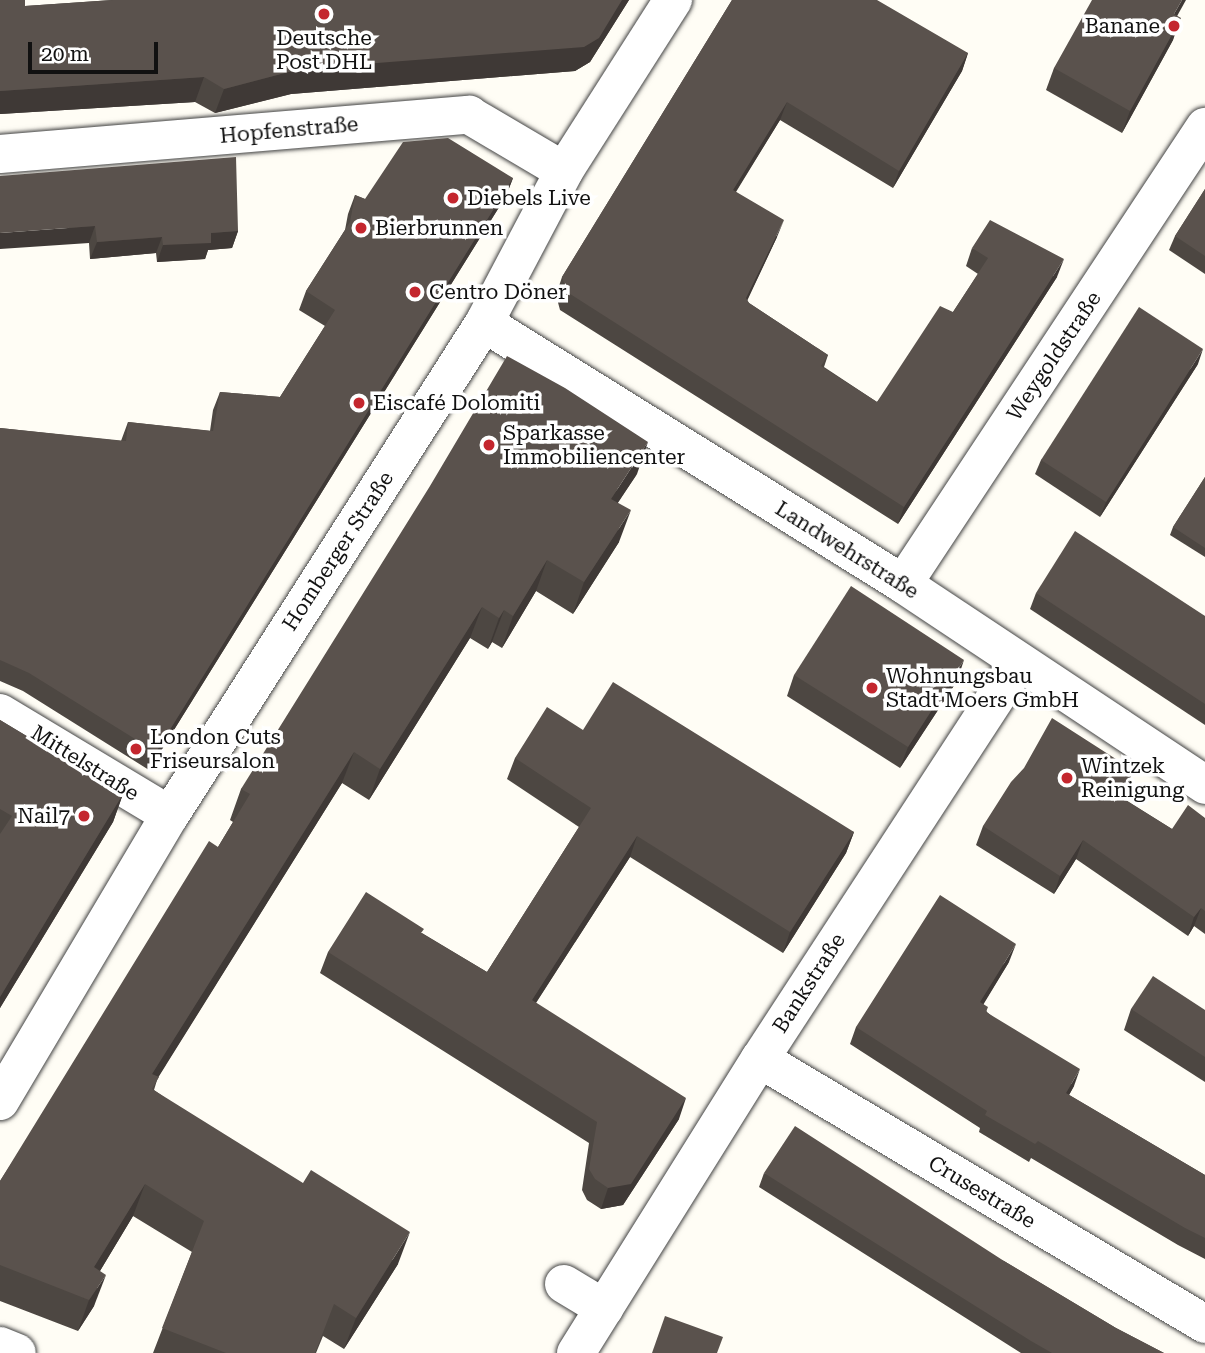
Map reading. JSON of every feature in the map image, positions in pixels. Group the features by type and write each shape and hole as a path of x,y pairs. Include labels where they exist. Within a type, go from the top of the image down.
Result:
{"street":[{"name":"Homberger Straße","path":"0,1101 170,815 484,323 564,171 673,0"},
{"name":"Hopfenstraße","path":"0,154 469,115 564,171"},
{"name":"Weygoldstraße","path":"903,584 1205,127"},
{"name":"Landwehrstraße","path":"484,323 903,584 1205,785"},
{"name":"Bankstraße","path":"576,1353 760,1059 1019,662"},
{"name":"Mittelstraße","path":"0,713 170,815"},
{"name":"Crusestraße","path":"760,1059 1205,1324"},
{"path":"564,1284 604,1308"},
{"path":"0,1346 17,1353"}],"building":[{"path":"0,0 25,0 25,6 113,0 622,0 599,38 584,47 300,69 224,89 204,77 0,91"},
{"path":"732,0 877,0 968,53 899,171 787,102 733,190 784,220 746,298 749,303 828,355 821,366 877,402 940,306 953,312 988,258 972,248 990,220 1064,259 904,507 567,292 562,277"},
{"path":"1092,0 1182,0 1174,14 1181,18 1130,111 1054,68"},
{"path":"448,138 513,178 156,752 29,673 0,660 0,428 126,441 128,422 213,431 220,392 280,397 335,310 306,291 350,222 355,195 365,199 403,142"},
{"path":"236,157 238,231 211,233 211,243 163,245 162,237 97,242 95,226 0,233 0,176"},
{"path":"1205,189 1205,256 1175,236"},
{"path":"1139,307 1203,349 1106,502 1041,460"},
{"path":"507,356 565,388 648,442 611,499 631,510 584,582 547,560 513,616 504,610 499,618 482,607 380,769 354,752 152,1074 159,1077 152,1089 303,1183 311,1170 410,1232 356,1318 334,1304 315,1353 226,1353 162,1328 204,1221 145,1184 94,1267 106,1275 89,1300 0,1265 0,1181 209,841 218,847 250,794 241,789 430,486"},
{"path":"1205,477 1205,548 1173,527"},
{"path":"1075,531 1205,616 1205,704 1036,593"},
{"name":"Wohnungsbau Stadt Moers GmbH","path":"851,586 964,660 908,747 794,675"},
{"path":"613,682 854,832 790,932 637,836 532,1000 686,1098 631,1184 608,1188 595,1179 589,1169 597,1122 328,952 366,892 424,929 421,933 487,972 591,808 515,758 547,707 583,730"},
{"path":"1052,718 1133,770 1117,795 1172,829 1188,805 1205,818 1205,911 1201,908 1194,917 1083,840 1060,876 983,826 1011,782 1024,768"},
{"path":"0,720 123,794 0,997 0,834 12,816 0,809"},
{"path":"940,895 1016,944 980,1002 988,1007 986,1012 1080,1069 1066,1093 1205,1175 1205,1238 1038,1141 1035,1144 985,1115 987,1111 856,1027"},
{"path":"1153,976 1205,1010 1205,1057 1131,1009"},
{"path":"795,1126 1004,1261 1116,1328 1164,1353 1052,1353 1031,1341 764,1173"},
{"path":"665,1316 723,1337 717,1353 652,1353"}],"place":[{"name":"Deutsche Post DHL","path":"324,14"},
{"name":"Banane","path":"1174,26"},
{"name":"Diebels Live","path":"453,198"},
{"name":"Bierbrunnen","path":"361,228"},
{"name":"Centro Döner","path":"415,292"},
{"name":"Eiscafé Dolomiti","path":"359,403"},
{"name":"Sparkasse Immobiliencenter","path":"489,445"},
{"name":"Wohnungsbau Stadt Moers GmbH","path":"872,688"},
{"name":"London Cuts Friseursalon","path":"136,749"},
{"name":"Wintzek Reinigung","path":"1067,778"},
{"name":"Nail7","path":"84,816"}]}
